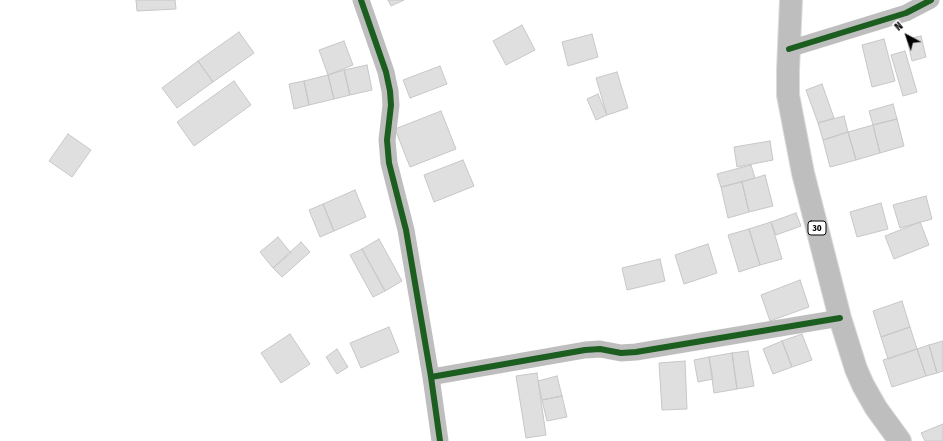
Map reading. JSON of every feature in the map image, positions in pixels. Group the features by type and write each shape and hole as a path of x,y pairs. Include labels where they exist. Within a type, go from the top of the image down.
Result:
{"highway":[{"name":"30","path":"791,0 788,95 803,173 840,318 856,369 876,408 900,441"}],"street":[{"path":"361,0 386,72 390,90 391,105 387,140 389,163 406,230 431,377 440,441"},
{"path":"789,49 906,12 931,0"},
{"path":"431,377 585,350 600,349 621,353 636,352 840,318"}],"building":[{"path":"136,0 175,0 176,9 137,11"},
{"path":"388,0 404,0 391,6"},
{"path":"522,25 535,50 506,65 493,41"},
{"path":"239,32 254,53 213,82 198,61"},
{"path":"592,34 598,57 568,66 562,42"},
{"path":"921,36 926,57 912,61 907,39"},
{"path":"884,39 895,81 872,87 862,45"},
{"path":"344,41 353,65 328,75 319,50"},
{"path":"905,51 917,92 903,96 891,55"},
{"path":"198,61 213,82 177,108 162,88"},
{"path":"367,65 372,90 350,95 344,70"},
{"path":"440,66 447,84 410,98 403,80"},
{"path":"344,70 350,95 334,99 328,75"},
{"path":"617,72 628,108 607,115 596,78"},
{"path":"328,75 334,99 309,105 304,81"},
{"path":"234,81 251,105 194,146 177,122"},
{"path":"304,81 309,105 294,109 289,84"},
{"path":"822,84 834,118 818,123 806,90"},
{"path":"598,94 607,115 596,120 587,99"},
{"path":"893,104 897,119 873,125 869,111"},
{"path":"441,111 456,149 410,167 395,129"},
{"path":"844,116 848,132 823,140 818,123"},
{"path":"897,119 904,146 880,153 873,125"},
{"path":"873,125 880,153 856,160 848,132"},
{"path":"848,132 856,160 830,167 823,140"},
{"path":"68,134 91,150 72,177 49,161"},
{"path":"770,141 773,160 737,167 734,147"},
{"path":"463,160 474,186 434,202 424,175"},
{"path":"751,165 755,178 721,187 717,174"},
{"path":"765,175 773,206 749,212 742,182"},
{"path":"742,182 749,212 728,218 721,187"},
{"path":"355,190 366,217 334,231 323,204"},
{"path":"926,196 932,219 900,228 893,205"},
{"path":"881,203 888,229 857,237 850,212"},
{"path":"323,204 334,231 320,237 309,210"},
{"path":"796,213 801,226 776,235 771,222"},
{"path":"771,222 782,259 760,265 749,229"},
{"path":"920,222 929,245 894,259 885,236"},
{"path":"749,229 760,265 739,272 728,235"},
{"path":"278,237 291,253 273,268 260,252"},
{"path":"379,239 402,281 385,291 362,249"},
{"path":"301,242 310,252 282,277 273,268"},
{"path":"708,244 717,273 684,284 675,255"},
{"path":"362,249 385,291 373,297 350,255"},
{"path":"660,259 665,281 627,290 622,268"},
{"path":"800,280 809,307 770,321 761,295"},
{"path":"902,301 910,327 881,337 873,311"},
{"path":"389,327 399,352 361,368 350,343"},
{"path":"910,327 917,349 888,359 881,337"},
{"path":"290,334 310,364 281,383 261,353"},
{"path":"802,334 812,360 792,367 782,341"},
{"path":"782,341 792,367 773,374 763,349"},
{"path":"943,341 943,371 937,373 929,345"},
{"path":"929,345 937,373 926,376 917,349"},
{"path":"337,349 348,367 337,374 326,357"},
{"path":"917,349 926,376 892,387 883,360"},
{"path":"748,351 754,386 737,389 732,353"},
{"path":"732,353 737,389 714,393 709,357"},
{"path":"709,357 713,379 698,382 694,360"},
{"path":"685,361 687,409 662,410 659,363"},
{"path":"537,373 546,435 526,438 516,376"},
{"path":"557,376 562,396 542,400 538,381"},
{"path":"562,396 567,417 547,421 542,400"},
{"path":"943,424 943,441 925,441 921,433"}],"cycle path":[{"path":"361,0 386,72 390,91 391,105 387,140 389,163 406,230 431,377 440,441"},
{"path":"789,49 906,13 931,0"},
{"path":"431,377 585,350 600,349 621,353 636,352 840,318"}]}
